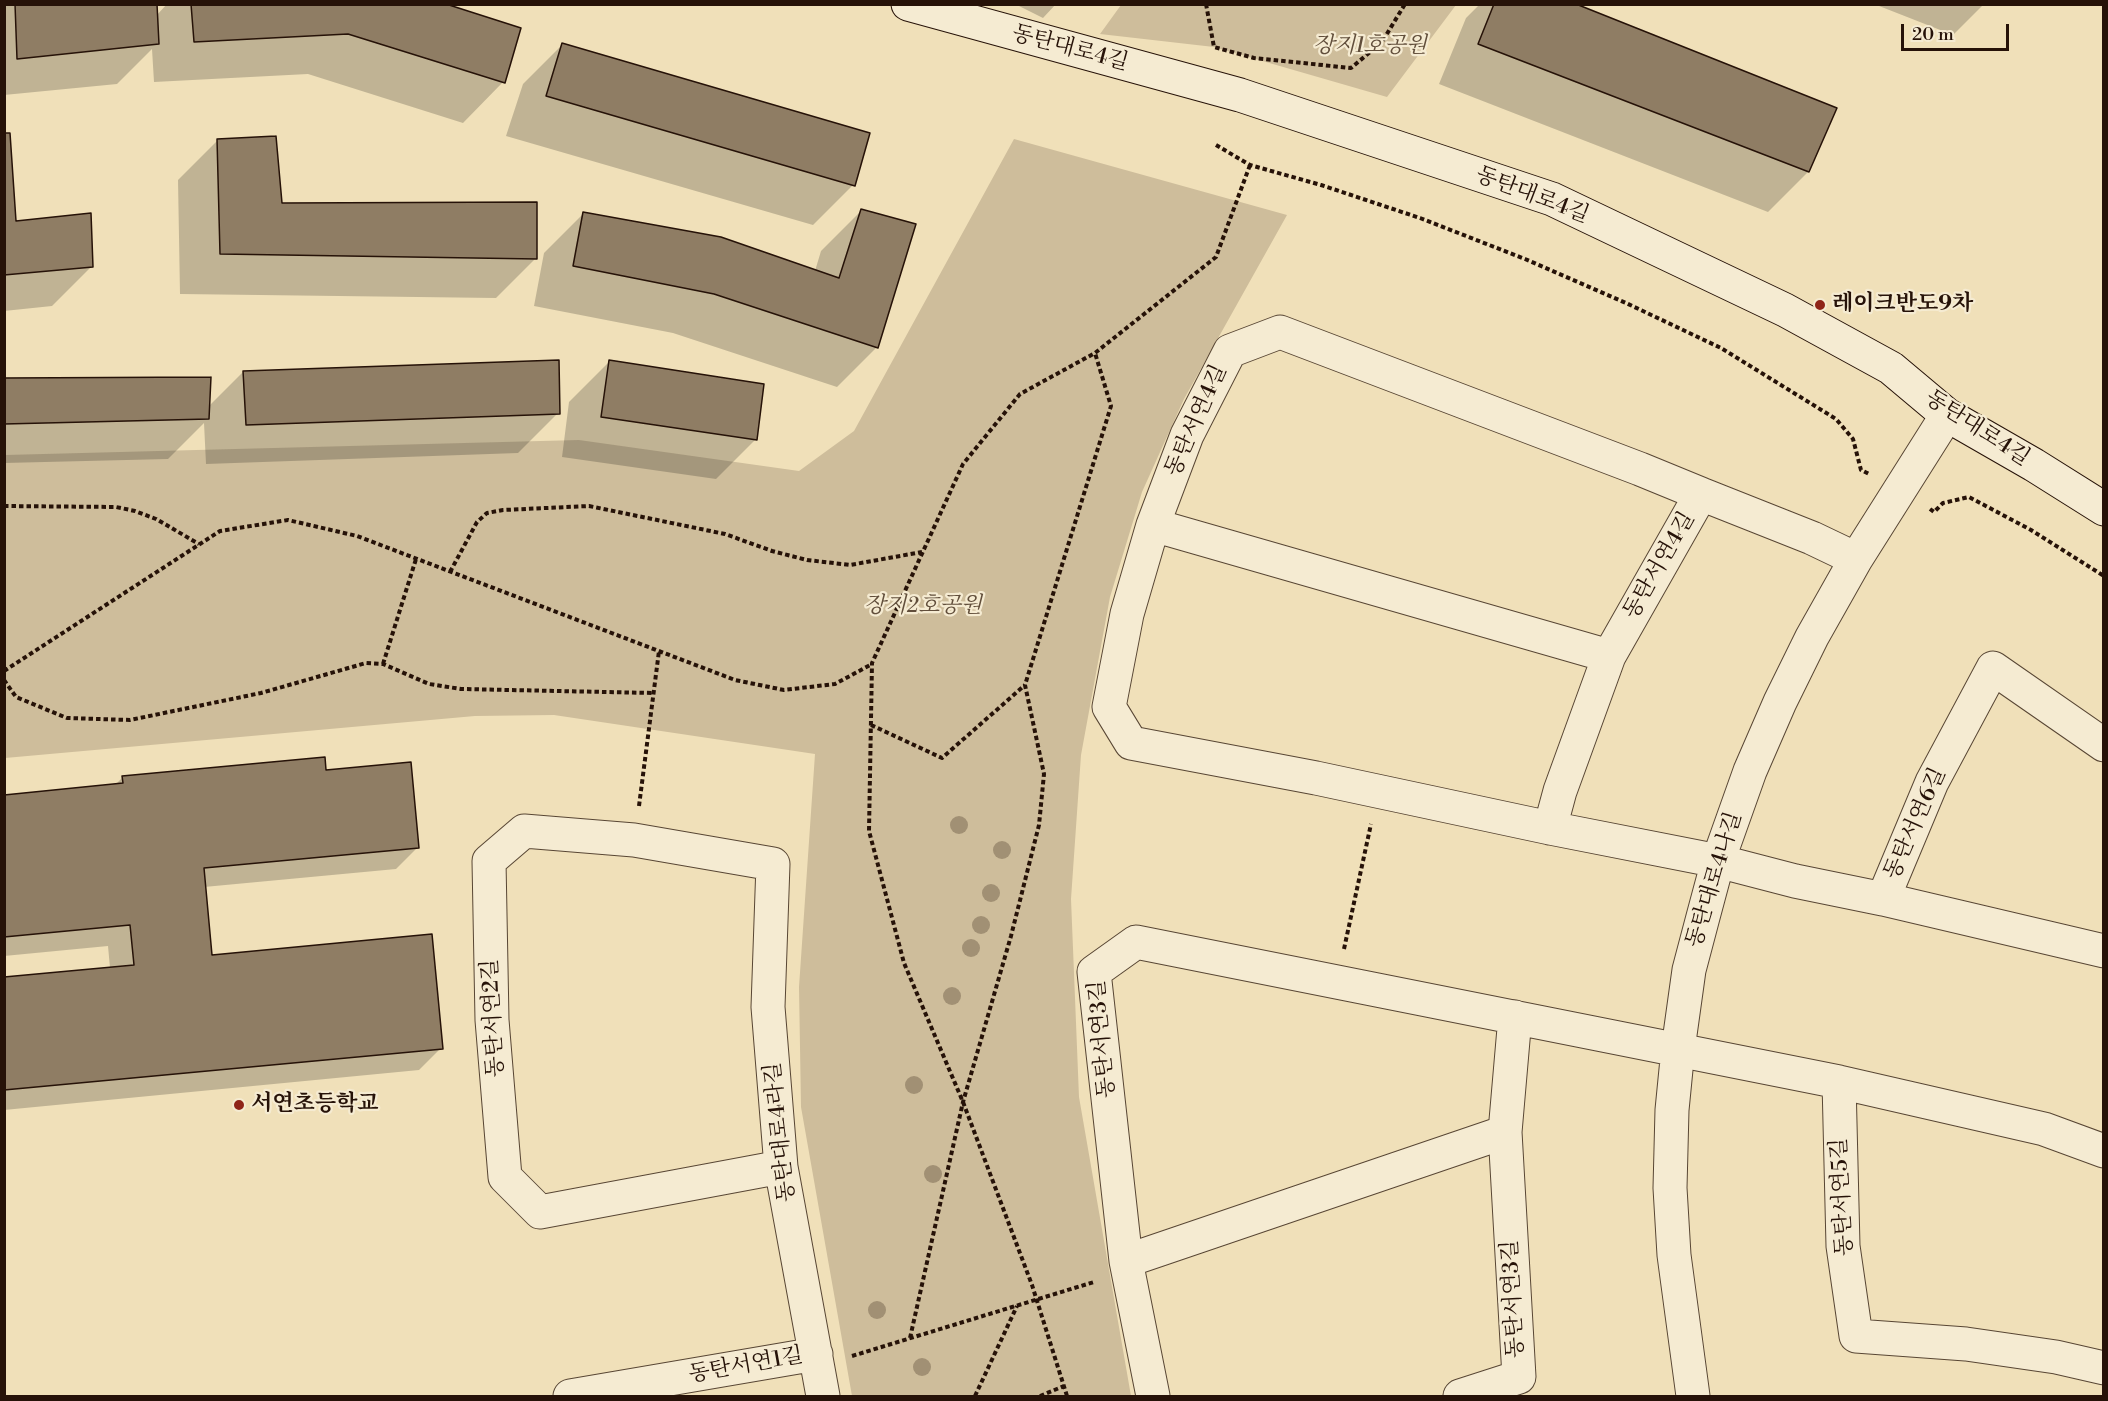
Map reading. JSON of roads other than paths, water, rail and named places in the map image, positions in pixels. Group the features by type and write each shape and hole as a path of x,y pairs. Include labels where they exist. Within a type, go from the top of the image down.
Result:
{"street":[{"name":"동탄대로4길","path":"908,4 1240,95 1552,200 1785,310 1891,368 1947,414 2103,509"},
{"name":"동탄서연4길","path":"1550,828 1560,791 1609,656 1701,494 1280,332 1230,351 1187,435 1154,525 1127,614 1109,707 1131,743 1379,791 1550,828 1718,861 1795,881 1883,898"},
{"name":"동탄대로4나길","path":"1693,1396 1674,1255 1670,1188 1672,1110 1689,970 1718,861 1750,771 1780,702 1812,637 1856,559 1947,414"},
{"path":"1701,494 1812,538 1856,559"},
{"path":"1154,525 1609,656"},
{"name":"동탄서연6길","path":"2103,745 1993,668 1932,782 1883,898 2103,951"},
{"name":"동탄서연2길","path":"773,864 634,840 524,831 489,861 492,1020 505,1177 540,1212 782,1167"},
{"name":"동탄대로4라길","path":"773,864 768,1007 782,1167 823,1396"},
{"name":"동탄서연3길","path":"1153,1396 1126,1261 1094,972 1136,942 1839,1082"},
{"name":"동탄서연3길","path":"1460,1396 1519,1377 1506,1132 1515,1017"},
{"path":"1839,1082 2044,1129 2103,1151"},
{"name":"동탄서연5길","path":"1839,1082 1843,1246 1856,1336 1966,1344 2056,1357 2103,1368"},
{"path":"1126,1261 1506,1132"},
{"name":"동탄서연1길","path":"570,1396 816,1354"}],"place":[{"name":"레이크반도9차","path":"1820,305"},
{"name":"서연초등학교","path":"239,1105"}],"park label":[{"name":"장지1호공원","path":"1370,47"},
{"name":"장지2호공원","path":"923,607"}]}
